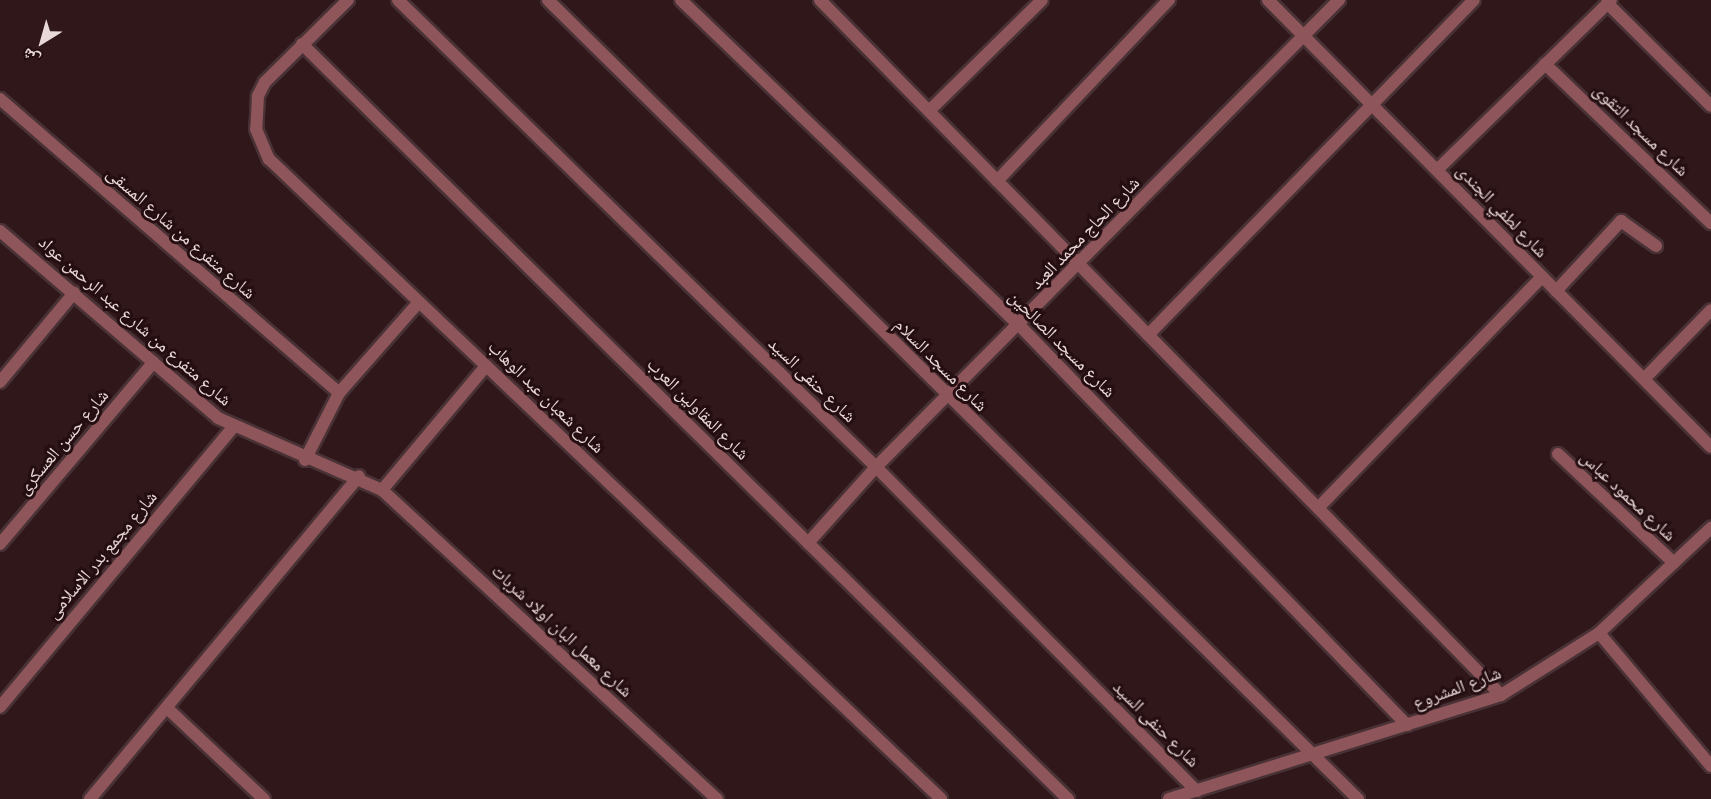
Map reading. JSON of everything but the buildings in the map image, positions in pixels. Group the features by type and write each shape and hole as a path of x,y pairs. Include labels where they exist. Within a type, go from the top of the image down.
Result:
{"street":[{"name":"شارع شعبان عبد الوهاب","path":"348,0 302,45 258,96 260,145 419,302 941,799"},
{"name":"شارع حنفى السيد","path":"398,0 876,467 1197,791"},
{"name":"شارع مسجد السلام","path":"548,0 1358,799"},
{"name":"شارع مسجد الصالحين","path":"681,0 1020,326 1407,725"},
{"path":"820,0 1501,695"},
{"path":"928,111 1042,0"},
{"path":"997,181 1169,0"},
{"name":"شارع لطفي الجندى","path":"1268,0 1711,447"},
{"name":"شارع الحاج محمد العبد","path":"808,543 876,467 949,398 1339,0"},
{"path":"1148,336 1474,0"},
{"path":"1437,170 1609,2 1711,106"},
{"name":"شارع المقاولين العرب","path":"302,45 1068,799"},
{"name":"شارع مسجد التقوى","path":"1545,64 1711,223"},
{"name":"شارع متفرع من شارع المسقى","path":"0,99 339,393"},
{"path":"1556,291 1621,221 1656,246"},
{"name":"شارع متفرع من شارع عبد الرحمن عواد","path":"0,231 232,427 305,460 359,476 382,490"},
{"path":"1318,508 1542,277"},
{"path":"0,382 74,293"},
{"path":"305,460 339,393 419,302"},
{"path":"1644,379 1711,310"},
{"name":"شارع حسن العسكرى","path":"0,544 154,363"},
{"path":"382,490 486,366"},
{"name":"شارع مجمع بدر الاسلامى","path":"0,707 232,427"},
{"name":"شارع محمود عباس","path":"1558,454 1674,563"},
{"path":"90,799 359,476"},
{"name":"شارع معمل البان اولاد شربات","path":"382,490 717,799"},
{"name":"شارع المشروع","path":"1179,798 1311,752 1501,695 1599,633 1711,528"},
{"path":"1599,633 1711,766"},
{"path":"166,708 263,799"}]}
